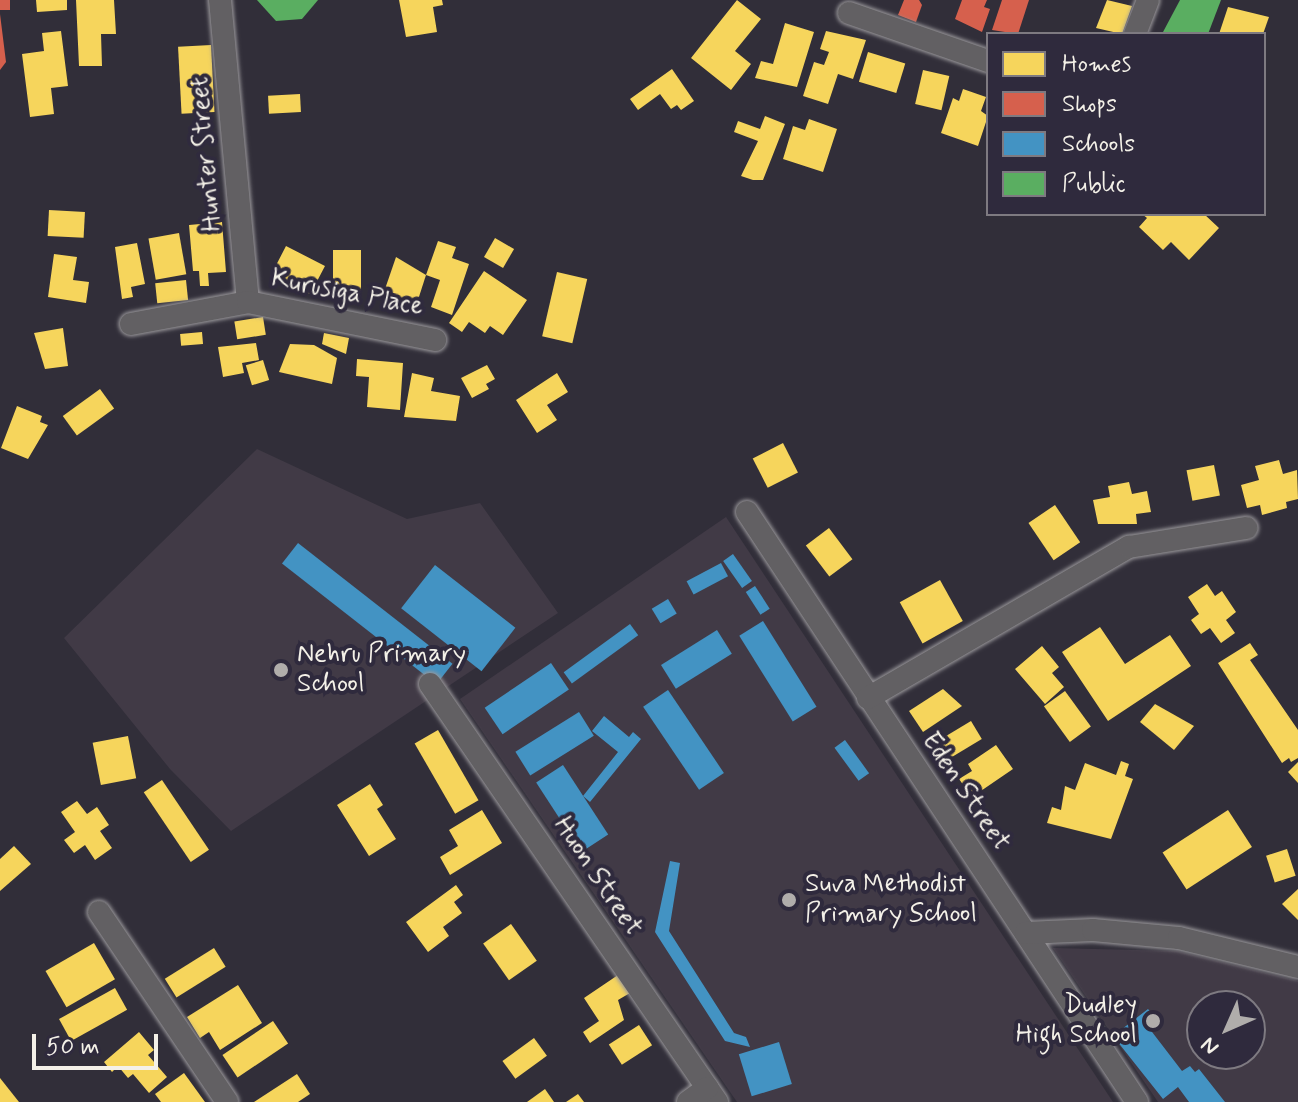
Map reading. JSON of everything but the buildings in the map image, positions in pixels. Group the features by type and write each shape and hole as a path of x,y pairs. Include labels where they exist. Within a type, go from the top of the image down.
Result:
{"street":[{"name":"Hunter Street","path":"220,0 248,302"},
{"path":"1136,32 1148,0"},
{"path":"849,13 986,60"},
{"path":"131,324 248,302"},
{"name":"Kurusiga Place","path":"248,302 435,340"},
{"name":"Eden Street","path":"747,512 1137,1102"},
{"path":"868,698 1129,547 1246,528"},
{"name":"Huon Street","path":"430,684 712,1095"},
{"path":"99,912 227,1102"},
{"path":"1026,933 1093,930 1179,938 1298,967"},
{"path":"688,1102 712,1095"}],"shaded area":[{"name":"Nehru Primary School","path":"257,449 407,519 480,503 558,613 231,831 170,769 64,638"},
{"name":"Suva Methodist Primary School","path":"726,517 1113,1102 737,1102 460,699"},
{"name":"Dudley High School","path":"1053,948 1177,951 1298,981 1298,1102 1158,1102"}],"place":[{"name":"Nehru Primary School","path":"281,670"},
{"name":"Suva Methodist Primary School","path":"789,900"},
{"name":"Dudley High School","path":"1153,1021"}]}
